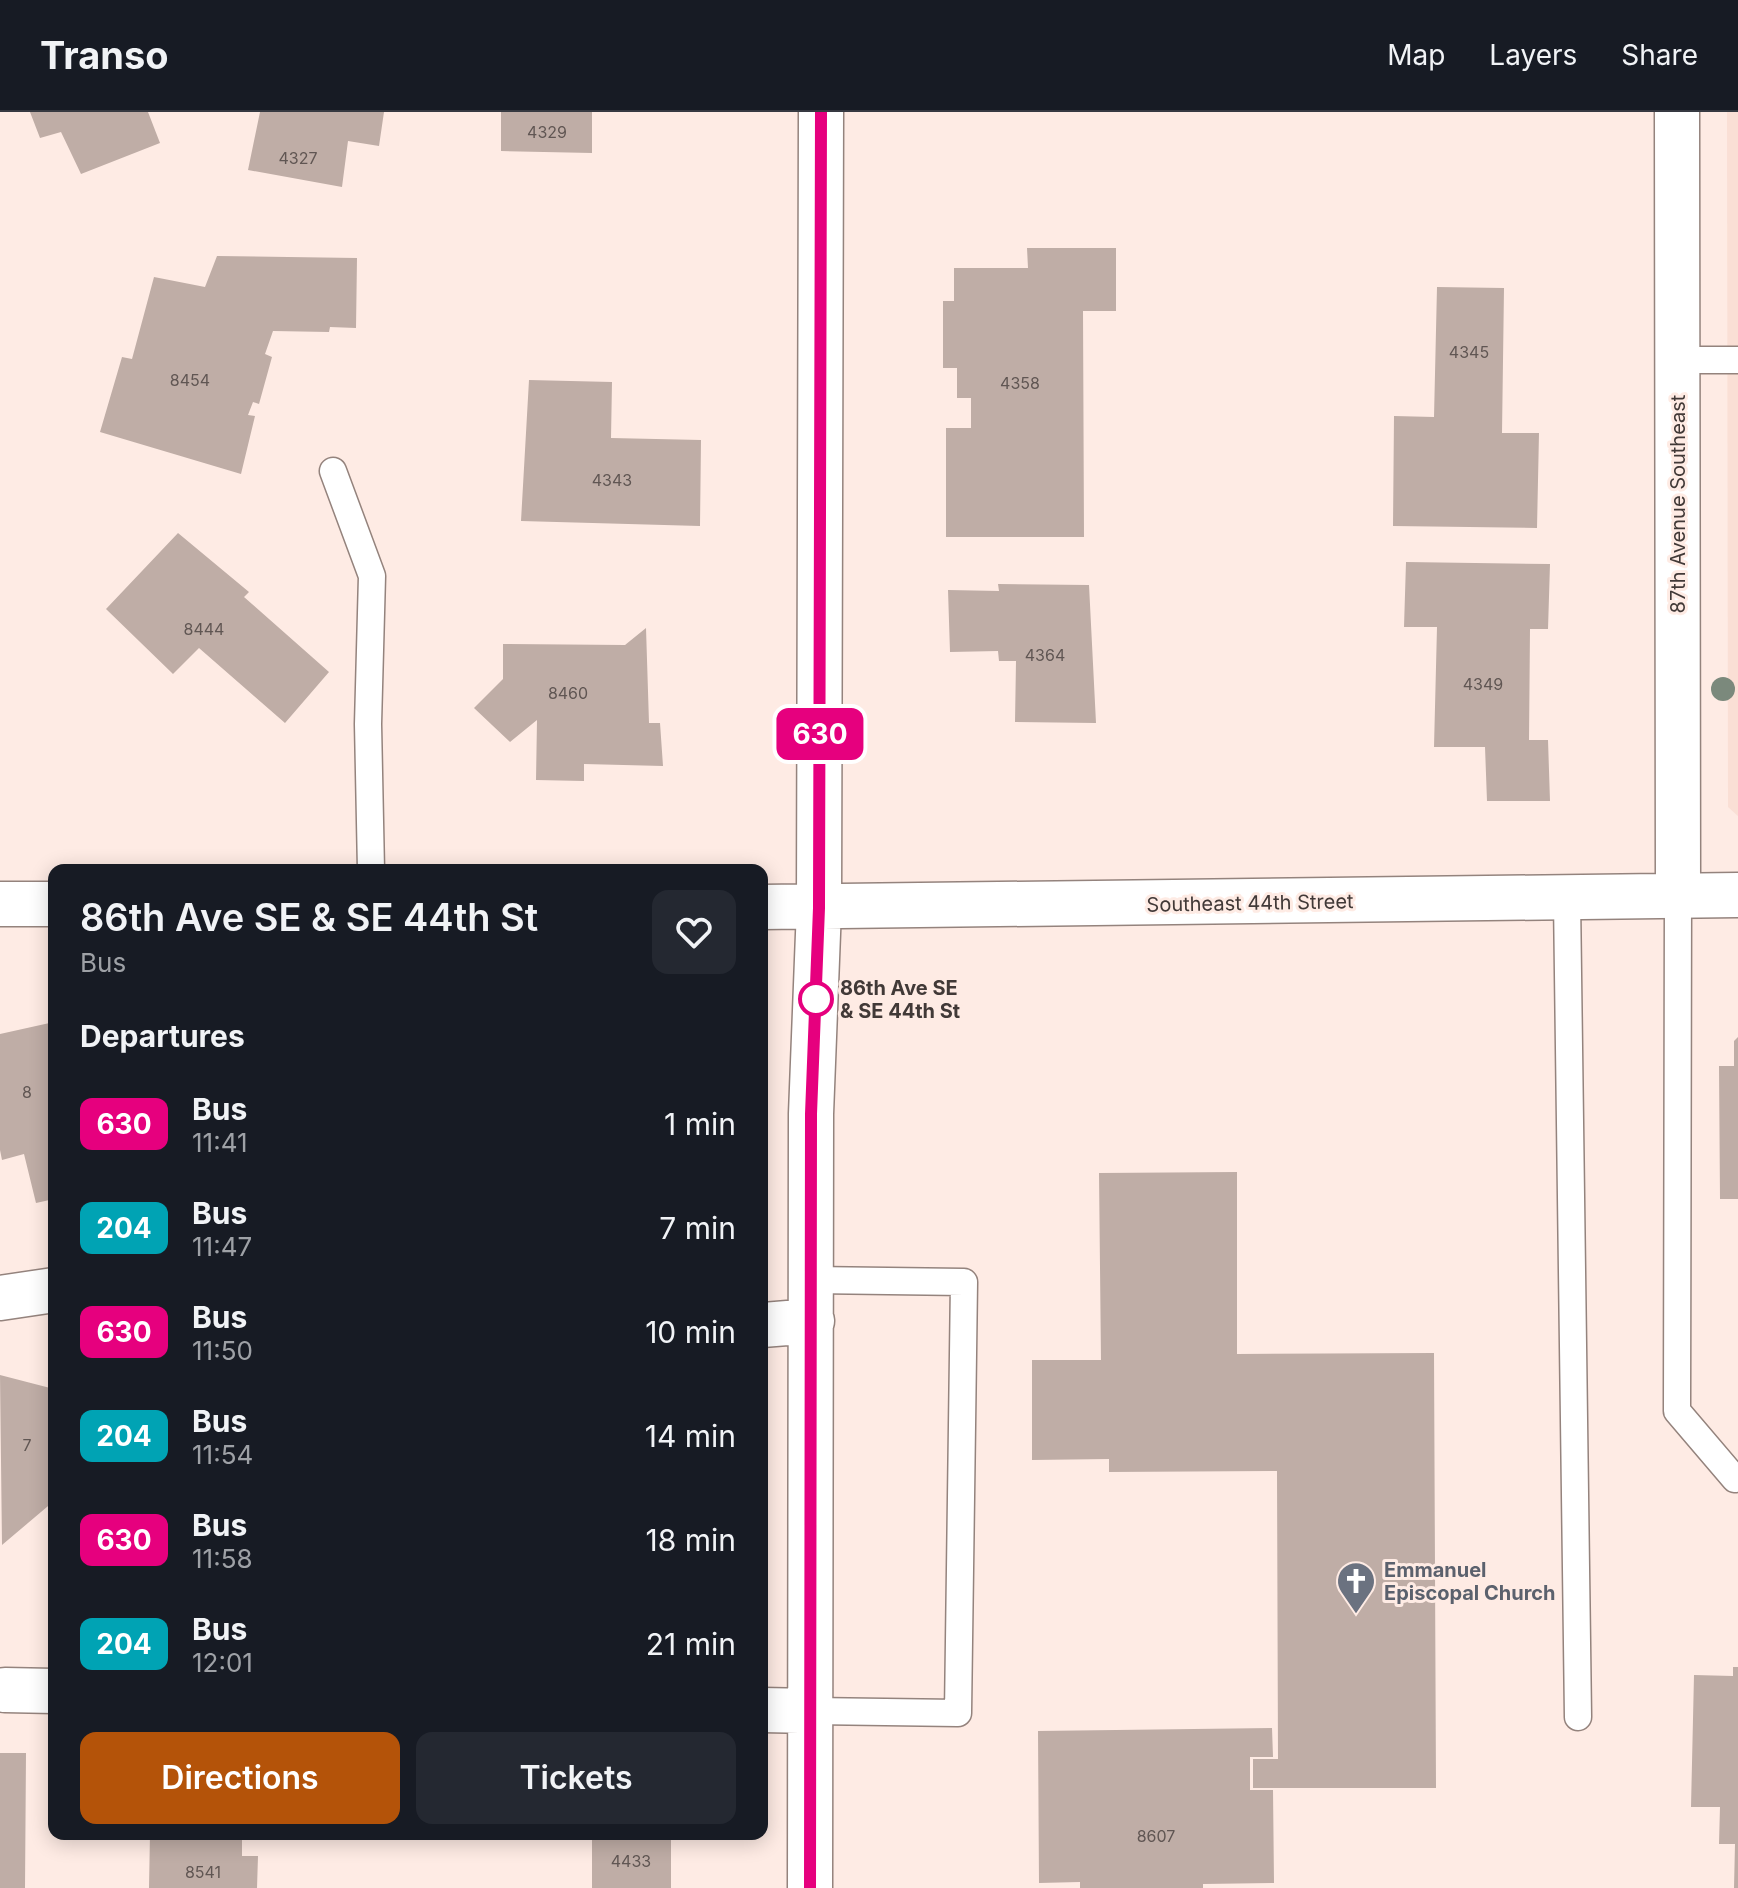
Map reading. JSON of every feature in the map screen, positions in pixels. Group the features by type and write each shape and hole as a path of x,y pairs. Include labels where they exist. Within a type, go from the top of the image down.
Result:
{"street":[{"path":"810,1888 811,1114 819,908 821,112"},
{"name":"87th Avenue Southeast","path":"1677,112 1678,895"},
{"name":"Southeast 44th Street","path":"768,907 1738,895"},
{"path":"0,904 48,904"},
{"path":"0,1298 48,1291"},
{"path":"768,1322 812,1300"},
{"path":"5,1690 48,1691"},
{"path":"768,1710 812,1711"}],"lane":[{"path":"1677,360 1738,360"},
{"path":"333,471 372,576 368,724 371,864"},
{"path":"1678,895 1677,1411 1735,1479"},
{"path":"1567,899 1578,1717"},
{"path":"812,1300 964,1282 958,1713 812,1711"}],"shaded area":[{"path":"1727,112 1738,112 1738,816 1728,807"}],"building":[{"path":"30,112 148,112 160,143 81,174 61,132 40,138"},
{"path":"260,112 384,112 379,146 348,141 342,187 248,170"},
{"path":"501,112 592,112 592,153 501,151"},
{"path":"1027,248 1116,248 1116,311 1083,311 1084,537 946,537 946,428 971,428 971,398 957,398 957,368 943,368 943,301 954,301 954,268 1028,268"},
{"path":"217,256 357,258 356,328 330,327 329,332 273,331 265,354 272,357 259,404 253,402 248,415 255,416 241,474 100,432 122,357 132,359 154,277 205,287"},
{"path":"1437,287 1504,288 1502,433 1539,433 1537,528 1393,526 1394,416 1434,417"},
{"path":"529,380 612,382 611,438 701,440 700,526 521,521"},
{"path":"178,533 249,592 244,597 329,672 285,723 199,648 173,674 106,609"},
{"path":"1406,562 1550,564 1548,629 1530,629 1529,740 1548,740 1550,801 1487,801 1485,747 1434,747 1437,627 1404,627"},
{"path":"998,584 1089,585 1096,723 1015,722 1016,661 999,661 998,651 950,652 948,590 999,591"},
{"path":"646,628 649,723 660,723 663,766 584,764 584,781 536,780 537,720 510,742 474,708 503,679 503,644 625,645"},
{"path":"48,1023 48,1200 36,1203 24,1154 2,1160 0,1034"},
{"path":"1738,1037 1738,1199 1720,1199 1719,1066 1734,1066 1734,1041"},
{"name":"Emmanuel Episcopal Church","path":"1237,1172 1237,1354 1434,1353 1436,1788 1253,1788 1253,1759 1278,1759 1277,1471 1109,1472 1109,1459 1032,1460 1032,1360 1101,1360 1099,1173"},
{"path":"0,1375 48,1387 48,1506 2,1545"},
{"path":"1733,1667 1738,1667 1738,1888 1734,1888 1735,1844 1719,1844 1720,1807 1691,1807 1694,1675 1733,1676"},
{"path":"1272,1728 1273,1757 1250,1757 1250,1790 1273,1790 1274,1883 1203,1884 1203,1888 1080,1888 1080,1882 1039,1883 1038,1731"},
{"path":"0,1753 26,1753 25,1888 0,1888"},
{"path":"150,1840 242,1840 242,1856 258,1856 257,1888 149,1888"},
{"path":"592,1840 671,1840 671,1888 592,1888"}],"bus line":[{"name":"630","path":"810,1888 811,1114 819,908 821,112"}],"place":[{"name":"86th Ave SE & SE 44th St","path":"816,999"},
{"name":"Emmanuel Episcopal Church","path":"1356,1615"}]}
